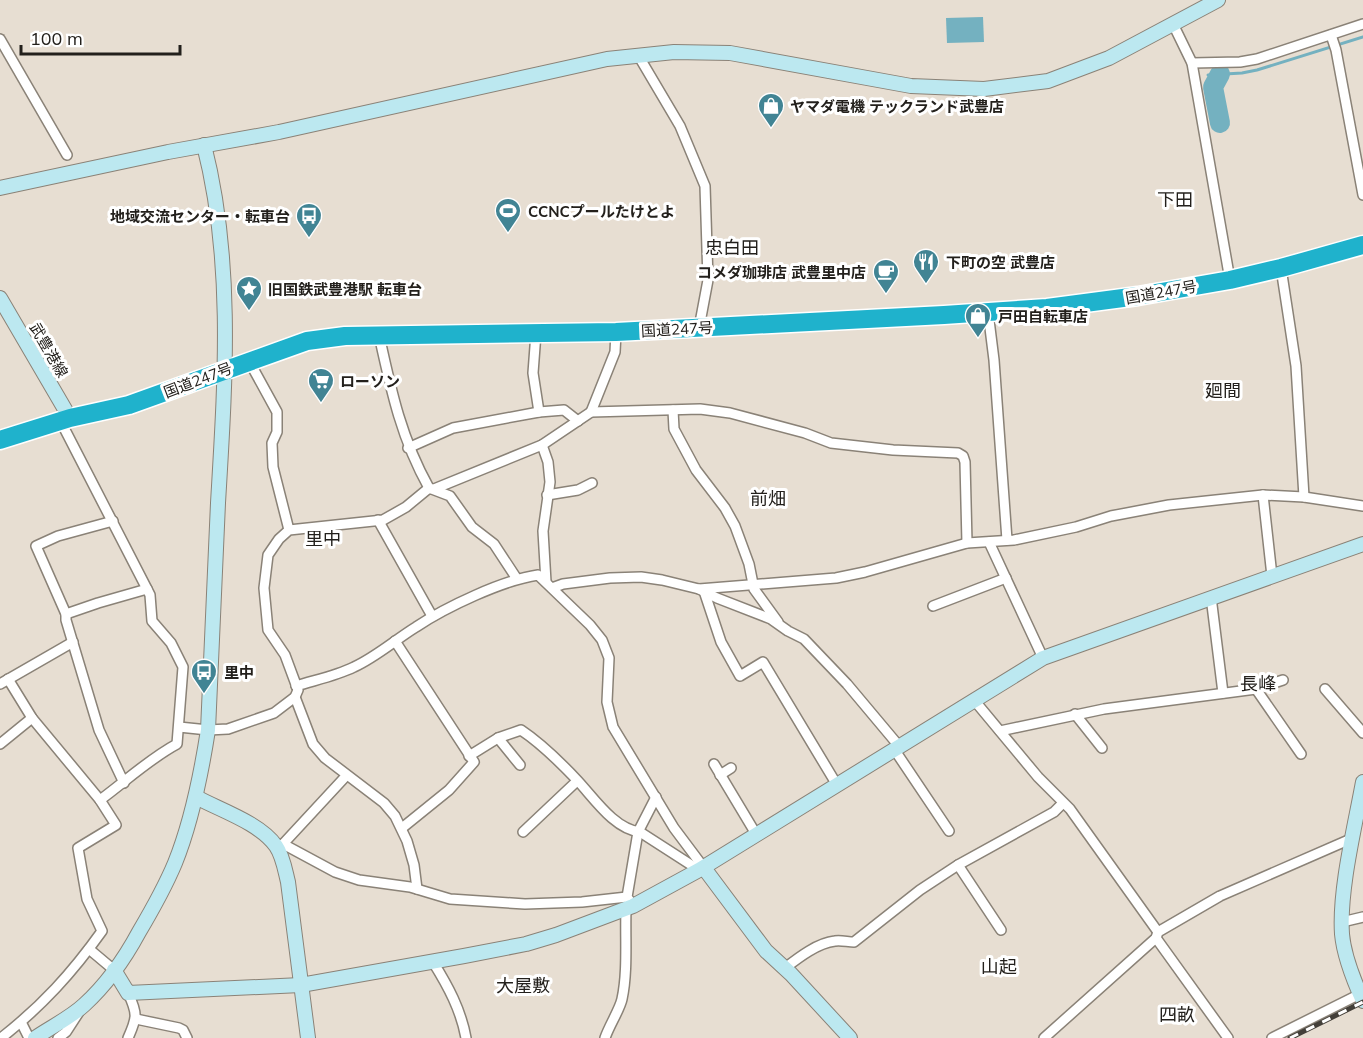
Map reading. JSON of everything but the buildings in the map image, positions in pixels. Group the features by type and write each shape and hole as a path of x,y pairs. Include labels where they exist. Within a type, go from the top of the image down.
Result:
{"highway":[{"name":"国道247号","path":"0,440 66,420 129,405 307,341 345,336 379,335 616,332 1047,308 1138,297 1230,280 1363,245"}],"street":[{"path":"0,188 204,145 279,132 638,54 730,53 911,86 984,89 1048,81 1109,58 1218,0"},
{"path":"1173,24 1192,63 1230,280"},
{"path":"1192,63 1250,61 1332,37 1363,24"},
{"path":"1332,37 1363,195"},
{"path":"0,39 4,54 67,155"},
{"path":"638,54 680,126 705,186 708,280 699,328"},
{"path":"58,1038 66,1032 84,1005 131,946 165,886 176,862 196,797 208,730 226,349 221,243 211,170 204,145"},
{"path":"1281,268 1296,366 1304,497"},
{"name":"武豊港線","path":"2,305 66,420"},
{"path":"988,312 994,360 1007,540"},
{"path":"179,727 208,730 228,729 267,717 295,697 298,690 285,655 268,630 264,588 268,555 279,539 290,530 383,520 432,488 542,445 591,412 611,365 615,352 616,332"},
{"path":"536,333 533,373 539,412"},
{"path":"379,335 391,390 408,448 432,488 450,496 472,527 494,544 517,579"},
{"path":"249,361 278,412 277,432 272,443 273,467 290,530"},
{"path":"408,448 453,428 539,412 564,410 578,421"},
{"path":"673,410 674,429 696,470 725,508 735,526 749,564 753,585 781,626"},
{"path":"591,412 700,410 730,413 805,433 831,443 893,450 958,453 963,456 965,462 967,543"},
{"path":"66,420 150,596 152,621 171,643 183,667 177,744 157,755 100,800"},
{"path":"542,445 548,462 550,482 543,531 549,585"},
{"path":"547,495 578,490 592,483"},
{"path":"1263,495 1272,576"},
{"path":"702,590 836,578 967,543 1007,540 1076,527 1111,516 1169,505 1263,495 1304,497 1363,506"},
{"path":"378,520 432,616"},
{"path":"113,521 58,536 36,546 66,614 99,730 124,783"},
{"path":"989,542 1043,658"},
{"path":"128,993 301,985 526,944 556,935 629,904 702,869 1043,658 1363,544"},
{"path":"296,686 352,668 432,616 517,579 538,575 590,625 607,650 609,658 607,702 610,718 674,828 702,869 759,942 850,1038"},
{"path":"549,585 591,579 641,577 687,585 771,619 804,639 847,684 896,748 948,831"},
{"path":"933,606 1006,578"},
{"path":"66,614 147,589"},
{"path":"702,590 721,642 740,676 763,662 837,784"},
{"path":"1211,597 1223,693"},
{"path":"395,641 474,762 449,790 402,828"},
{"path":"4,681 73,642"},
{"path":"0,672 4,681 32,718 100,800 116,825 78,848 87,899 102,931 64,981 1,1038"},
{"path":"1000,731 1075,714 1256,689 1283,680"},
{"path":"1256,689 1300,754"},
{"path":"1325,689 1363,733"},
{"path":"295,697 313,744 325,758 384,803 395,816 402,828 414,865 417,889"},
{"path":"974,700 1038,777 1070,809 1228,1038"},
{"path":"1075,714 1102,748"},
{"path":"0,744 32,718"},
{"path":"469,756 498,738 521,730 548,751 622,826 638,832 702,869"},
{"path":"498,738 520,765"},
{"path":"714,764 756,834"},
{"path":"720,775 731,768"},
{"path":"280,845 346,776"},
{"path":"523,831 577,781"},
{"path":"1272,1038 1361,998 1346,954 1342,922 1346,877 1362,789"},
{"path":"196,797 246,822 280,845 359,880 417,889 450,899 488,902 629,904"},
{"path":"605,1038 621,1002 624,988 629,904 638,832 656,797"},
{"path":"784,968 803,955 828,943 854,942 920,890 958,865 1054,812 1063,803"},
{"path":"1044,1038 1157,935 1220,896 1353,838"},
{"path":"280,845 288,882 308,1038"},
{"path":"958,865 1001,930"},
{"path":"1342,922 1363,917"},
{"path":"89,949 114,970 135,1008 136,1019 128,1038"},
{"path":"433,962 450,989 459,1010 466,1038"},
{"path":"35,1038 84,1005"},
{"path":"136,1019 179,1028 183,1030 187,1038"},
{"path":"21,1022 30,1038"}],"water":[{"path":"983,17 984,42 947,43 946,18"}],"waterway":[{"path":"1208,75 1257,70 1363,37"},
{"path":"1220,74 1213,87 1220,123"}],"railway":[{"path":"1290,1038 1363,1002"}],"place":[{"name":"ヤマダ電機 テックランド武豊店","path":"771,129"},
{"name":"CCNCプールたけとよ","path":"508,234"},
{"name":"地域交流センター・転車台","path":"309,239"},
{"name":"下町の空 武豊店","path":"926,285"},
{"name":"コメダ珈琲店 武豊里中店","path":"886,295"},
{"name":"旧国鉄武豊港駅 転車台","path":"249,312"},
{"name":"戸田自転車店","path":"978,339"},
{"name":"ローソン","path":"321,404"},
{"name":"里中","path":"204,695"}],"district":[{"name":"下田","path":"1175,199"},
{"name":"忠白田","path":"732,247"},
{"name":"廻間","path":"1223,390"},
{"name":"前畑","path":"768,498"},
{"name":"里中","path":"323,538"},
{"name":"長峰","path":"1258,683"},
{"name":"山起","path":"999,966"},
{"name":"大屋敷","path":"523,985"},
{"name":"四畝","path":"1177,1014"}]}
